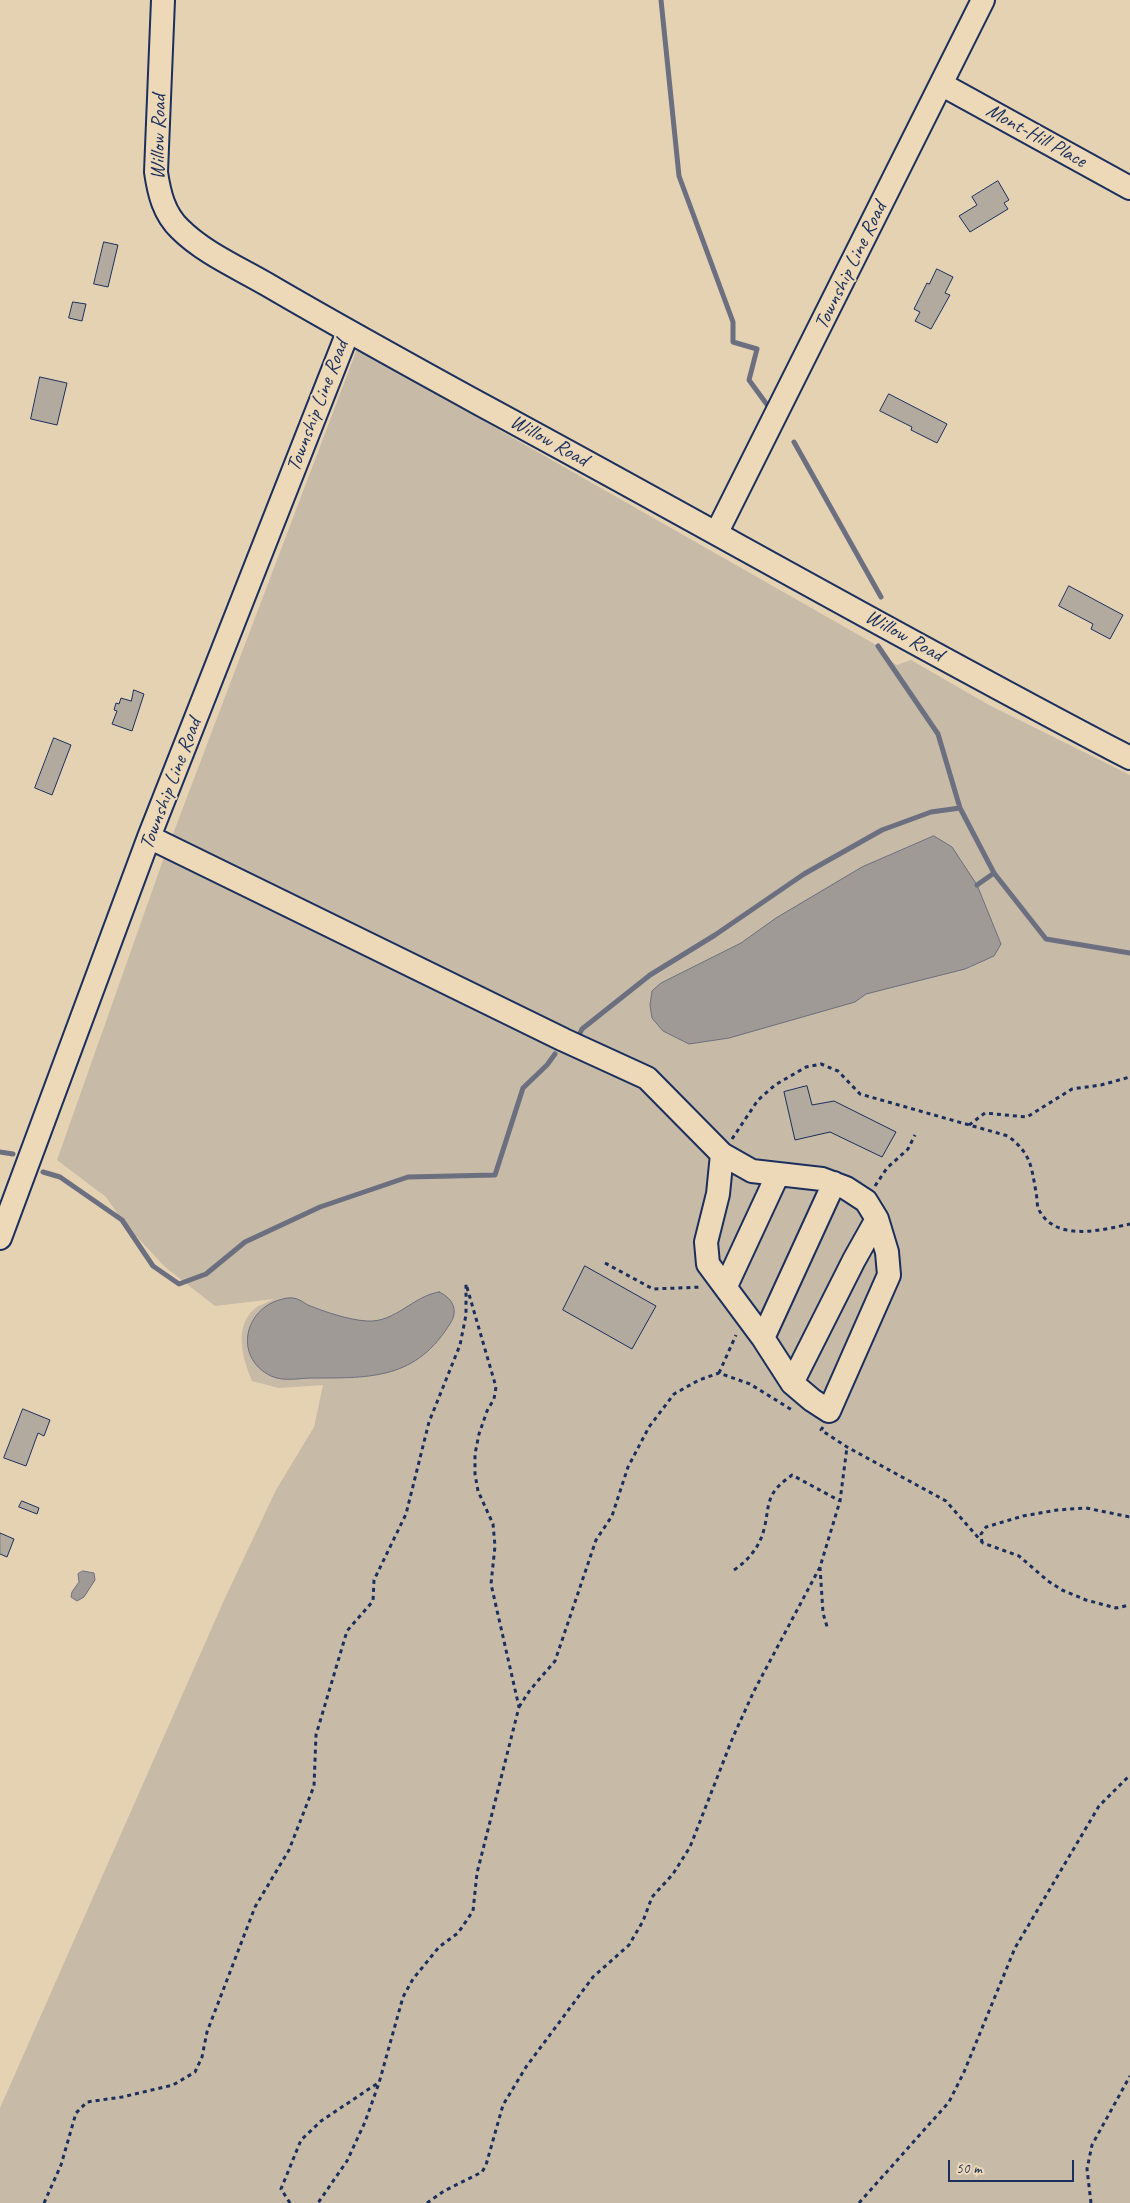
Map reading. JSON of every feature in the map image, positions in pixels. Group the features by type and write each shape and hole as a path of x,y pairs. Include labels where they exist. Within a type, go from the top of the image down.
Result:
{"street":[{"name":"Willow Road","path":"163,0 156,172 159,191 166,212 180,229 204,248 348,332 717,532 1008,694 1130,758"},
{"name":"Township Line Road","path":"717,532 983,0"},
{"name":"Mont-Hill Place","path":"941,84 1130,188"},
{"name":"Township Line Road","path":"0,1238 150,837 348,332"},
{"path":"150,837 564,1040 647,1078 722,1154 752,1171 798,1174 822,1179 846,1188 872,1210 887,1252 889,1276 821,1422"},
{"path":"722,1154 718,1194 706,1242 708,1264 763,1338 792,1383 812,1400 821,1422"},
{"path":"726,1286 778,1174"},
{"path":"763,1338 834,1183"},
{"path":"792,1383 854,1260 872,1210"}],"path":[{"path":"722,1154 758,1100 775,1084 806,1067 821,1064 838,1071 860,1094 1008,1136 1020,1146 1030,1160 1038,1208 1050,1223 1067,1231 1098,1230 1130,1224"},
{"path":"969,1126 985,1113 1027,1117 1072,1089 1101,1085 1130,1077"},
{"path":"872,1210 887,1168 908,1149 915,1135"},
{"path":"605,1263 653,1289 726,1286"},
{"path":"44,2203 61,2165 76,2112 87,2102 122,2097 173,2085 194,2072 202,2057 207,2032 255,1908 289,1850 314,1786 316,1736 347,1631 373,1601 374,1580 406,1514 429,1422 460,1345 466,1315 466,1284 496,1387 494,1400 487,1411 479,1434 475,1454 475,1474 478,1491 493,1524 495,1546 491,1584 519,1706"},
{"path":"719,1373 745,1315"},
{"path":"318,2203 347,2161 365,2122 379,2083 403,1997 418,1972 439,1947 458,1933 473,1911 477,1872 519,1706 530,1690 555,1662 596,1540 612,1516 628,1467 649,1427 674,1394 699,1380 719,1373 750,1384 798,1414"},
{"path":"821,1422 847,1447 946,1502 982,1543 1019,1556 1048,1581 1086,1600 1116,1608 1130,1605"},
{"path":"427,2203 444,2191 482,2172 486,2165 504,2105 526,2067 593,1977 630,1945 643,1921 652,1897 673,1874 690,1847 733,1737 754,1691 820,1567 840,1501 847,1447"},
{"path":"734,1570 747,1560 757,1548 765,1527 768,1504 776,1488 792,1475 840,1501"},
{"path":"982,1543 981,1534 986,1527 1023,1516 1057,1510 1086,1508 1130,1517"},
{"path":"820,1567 823,1612 828,1630"},
{"path":"859,2203 949,2102 964,2072 1015,1948 1099,1806 1130,1775"},
{"path":"1091,2203 1087,2169 1092,2145 1130,2076"},
{"path":"290,2203 281,2189 302,2140 321,2121 379,2083"}],"shaded area":[{"path":"357,349 878,646 885,658 897,665 911,660 989,705 1130,775 1130,2203 0,2203 0,2108 225,1598 276,1490 314,1427 323,1385 279,1388 252,1381 243,1353 242,1333 244,1323 249,1314 257,1307 274,1299 215,1306 165,1267 124,1223 106,1197 57,1160 162,863"},
{"path":"934,836 952,847 977,885 1001,944 994,956 965,969 866,994 855,1002 729,1038 689,1044 663,1031 652,1018 650,1005 652,991 661,983 741,943 776,918 862,867"},
{"path":"439,1292 450,1300 454,1308 451,1322 438,1341 423,1355 408,1365 391,1371 355,1377 281,1379 271,1376 259,1367 251,1357 248,1345 248,1332 253,1320 261,1310 273,1302 294,1298 315,1308 337,1315 367,1321 386,1318 421,1298"},
{"path":"83,1571 94,1573 95,1580 84,1597 77,1601 71,1597 72,1592 79,1582 78,1574"}],"building":[{"path":"998,181 1009,200 1004,203 1008,209 970,232 959,216 977,205 972,197"},
{"path":"104,242 118,245 108,287 94,284"},
{"path":"937,269 953,277 945,293 950,295 931,329 915,321 920,312 914,309 927,283 929,284"},
{"path":"73,302 86,304 82,321 69,318"},
{"path":"40,377 67,383 57,425 31,419"},
{"path":"889,394 947,424 937,443 911,430 912,427 880,411"},
{"path":"1069,586 1123,615 1110,639 1091,629 1093,624 1059,606"},
{"path":"134,690 144,694 132,731 112,724 117,711 114,710 116,703 119,704 121,698 131,701"},
{"path":"54,738 71,745 52,795 35,788"},
{"path":"807,1086 812,1105 834,1101 896,1132 882,1157 830,1132 795,1140 784,1092"},
{"path":"585,1266 656,1306 632,1349 563,1310"},
{"path":"23,1409 50,1420 44,1436 38,1433 26,1466 4,1458"},
{"path":"22,1501 39,1508 37,1514 19,1507"},
{"path":"0,1533 14,1539 7,1557 0,1554"}],"waterway":[{"path":"661,0 679,176 733,322 733,342 757,349 749,380 768,406"},
{"path":"794,442 881,597"},
{"path":"878,646 938,734 960,808 994,873 977,885"},
{"path":"579,1035 582,1029 650,975 715,935 804,874 882,830 931,812 960,808"},
{"path":"994,873 1046,939 1130,953"},
{"path":"43,1172 60,1177 122,1220 153,1266 179,1284 206,1274 245,1242 320,1207 408,1177 495,1175 523,1088 547,1065 555,1054"},
{"path":"0,1152 13,1154"}]}
